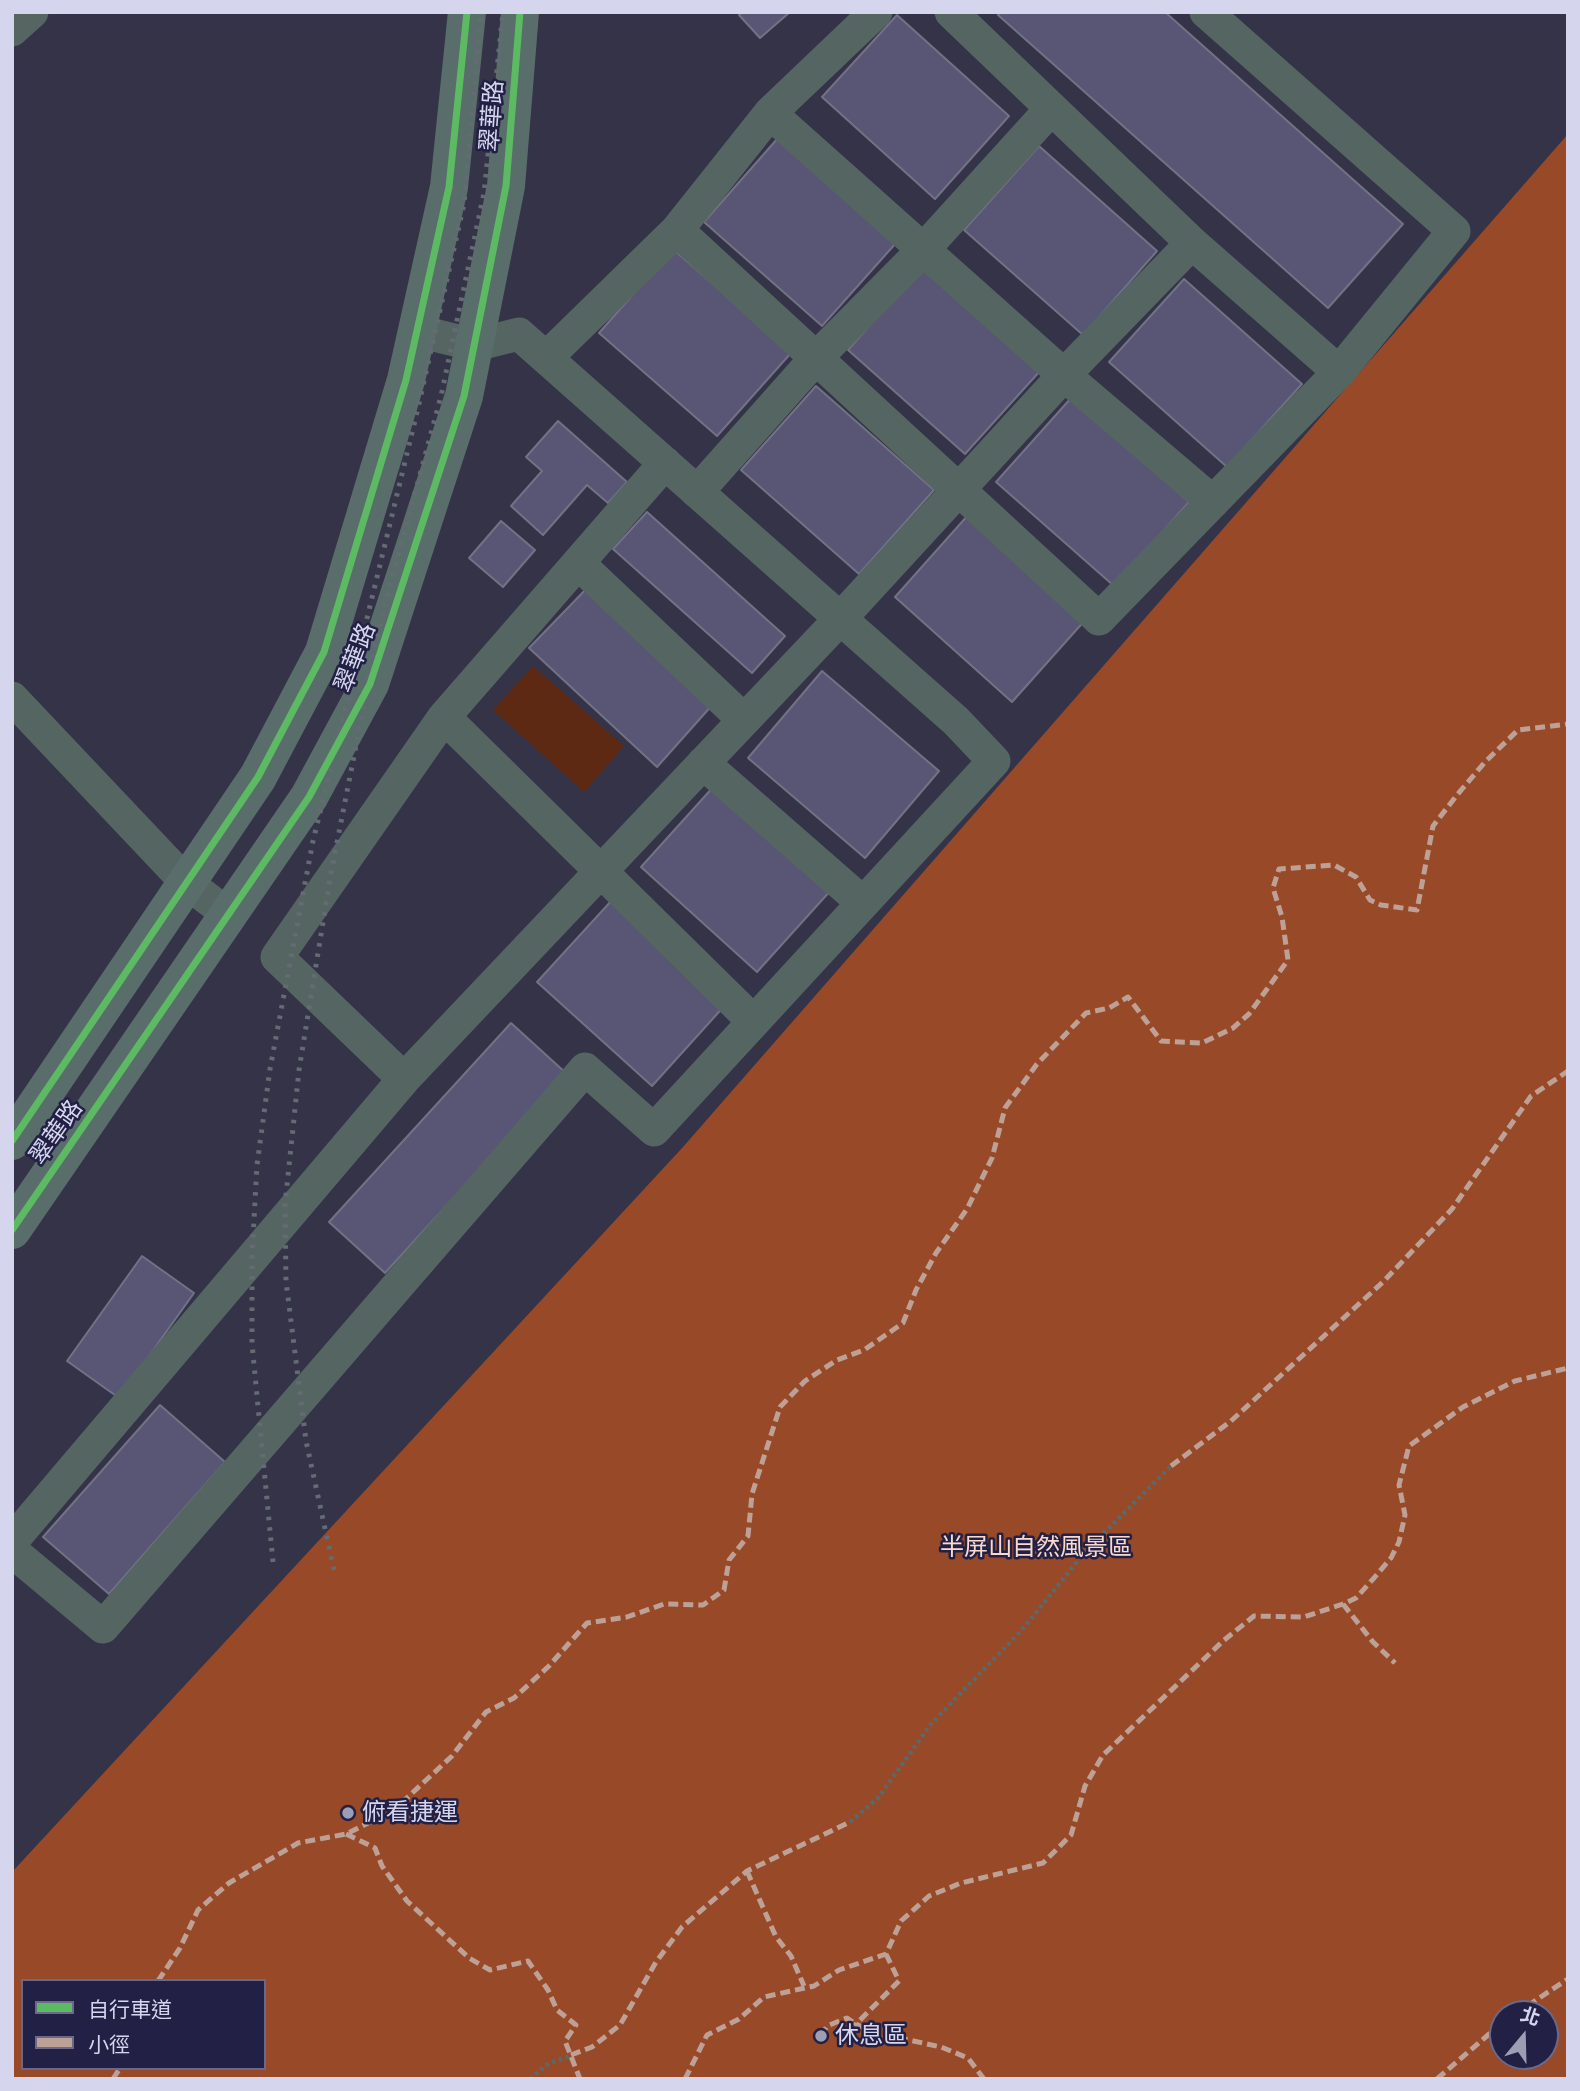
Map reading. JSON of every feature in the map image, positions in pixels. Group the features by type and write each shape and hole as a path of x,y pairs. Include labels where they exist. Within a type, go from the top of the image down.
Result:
{"main road":[{"name":"翠華路","path":"12,1141 258,777 324,652 406,380 417,331 449,187 467,12"},
{"name":"翠華路","path":"12,1230 309,797 370,684 464,396 506,186 520,12"}],"street":[{"path":"12,30 32,12"},
{"path":"546,358 677,230 770,113 876,12"},
{"path":"951,12 1192,243 1339,372"},
{"path":"677,230 1099,619 1339,372 1454,231 1206,12"},
{"path":"697,492 816,358 924,249 1051,109"},
{"path":"770,113 1063,374 1213,502"},
{"path":"12,1541 404,1079 841,619 959,492 1063,374 1192,243"},
{"path":"12,1551 103,1627 585,1069 654,1130 994,761 956,721 519,334 475,345 417,331"},
{"path":"404,1079 277,957 444,717 665,463"},
{"path":"578,563 744,720"},
{"path":"12,698 187,883 229,915"},
{"path":"444,717 753,1021"},
{"path":"703,763 862,902"}],"path":[{"path":"850,1822 878,1798 931,1724 1021,1631 1084,1553 1171,1466"},
{"path":"530,2079 546,2064 571,2055"}],"shaded area":[{"path":"533,666 624,746 584,792 493,710"}],"green space":[{"name":"半屏山自然風景區","path":"1568,134 1568,2079 12,2079 12,1872 683,1147"}],"building":[{"path":"742,12 790,12 760,38 739,15"},
{"path":"1001,12 1165,12 1403,224 1328,308 998,15"},
{"path":"897,15 1009,116 935,199 822,97"},
{"path":"778,138 896,243 822,326 704,222"},
{"path":"1039,146 1157,251 1083,335 964,230"},
{"path":"673,249 791,353 717,436 599,333"},
{"path":"922,266 1040,371 965,454 848,350"},
{"path":"1184,279 1302,384 1227,467 1109,362"},
{"path":"816,386 934,490 859,574 741,470"},
{"path":"1071,398 1189,502 1114,586 996,482"},
{"path":"558,421 627,482 608,503 587,485 543,535 511,506 542,471 526,457"},
{"path":"647,512 785,636 752,673 613,549"},
{"path":"969,514 1087,618 1012,702 895,597"},
{"path":"501,521 535,550 503,587 469,558"},
{"path":"590,585 714,703 657,767 529,648"},
{"path":"822,671 939,771 865,858 748,758"},
{"path":"715,785 832,889 757,972 641,867"},
{"path":"613,899 727,1003 652,1086 537,982"},
{"path":"511,1023 567,1074 385,1273 329,1222"},
{"path":"142,1256 194,1293 119,1398 67,1361"},
{"path":"160,1405 225,1462 109,1594 43,1537"}],"railway":[{"path":"273,1562 252,1344 252,1256 257,1165 270,1069 313,841 418,408 464,204 481,12"},
{"path":"334,1570 306,1441 286,1281 285,1205 299,1070 331,873 380,624 441,396 484,193 503,12"}],"marked path":[{"path":"159,1979 180,1948 198,1910 229,1883 298,1843 346,1834 394,1810 452,1756 486,1712 514,1698 549,1666 587,1623 627,1617 664,1604 703,1605 724,1590 729,1560 748,1536 752,1494 780,1407 805,1381 837,1360 864,1350 903,1323 916,1290 936,1253 967,1209 992,1158 1005,1108 1037,1064 1086,1013 1109,1008 1128,997 1161,1041 1202,1043 1233,1028 1249,1014 1288,960 1282,917 1273,888 1279,869 1334,865 1356,877 1370,900 1381,905 1417,910 1433,826 1457,795 1485,762 1518,730 1568,724"},
{"path":"1171,1466 1231,1421 1383,1282 1452,1209 1531,1096 1568,1071"},
{"path":"685,2079 707,2035 739,2019 764,1997 814,1986 839,1970 886,1954 901,1921 929,1896 961,1883 1043,1863 1071,1835 1085,1786 1103,1755 1223,1641 1254,1616 1304,1617 1343,1604 1356,1598 1374,1578 1391,1558 1399,1542 1405,1515 1399,1485 1409,1446 1463,1407 1515,1381 1568,1368"},
{"path":"1343,1604 1373,1642 1395,1663"},
{"path":"571,2055 592,2047 620,2025 656,1962 682,1927 747,1871 850,1822"},
{"path":"346,1834 375,1848 382,1866 407,1901 469,1958 490,1970 528,1961 548,1990 557,2010 576,2025 565,2041 580,2079"},
{"path":"747,1871 776,1937 791,1956 804,1986"},
{"path":"886,1954 899,1981 856,2024 872,2032 941,2047 968,2058 984,2079"},
{"path":"1536,2000 1568,1979"},
{"path":"821,2036 827,2026 847,2018 856,2024"},
{"path":"1437,2079 1489,2034"},
{"path":"113,2079 119,2070"}],"cycle path":[{"path":"12,1141 258,777 324,652 406,380 449,187 467,12"},
{"path":"12,1230 309,797 370,684 464,396 506,186 520,12"}],"place":[{"name":"俯看捷運","path":"348,1813"},
{"name":"休息區","path":"821,2036"}]}
